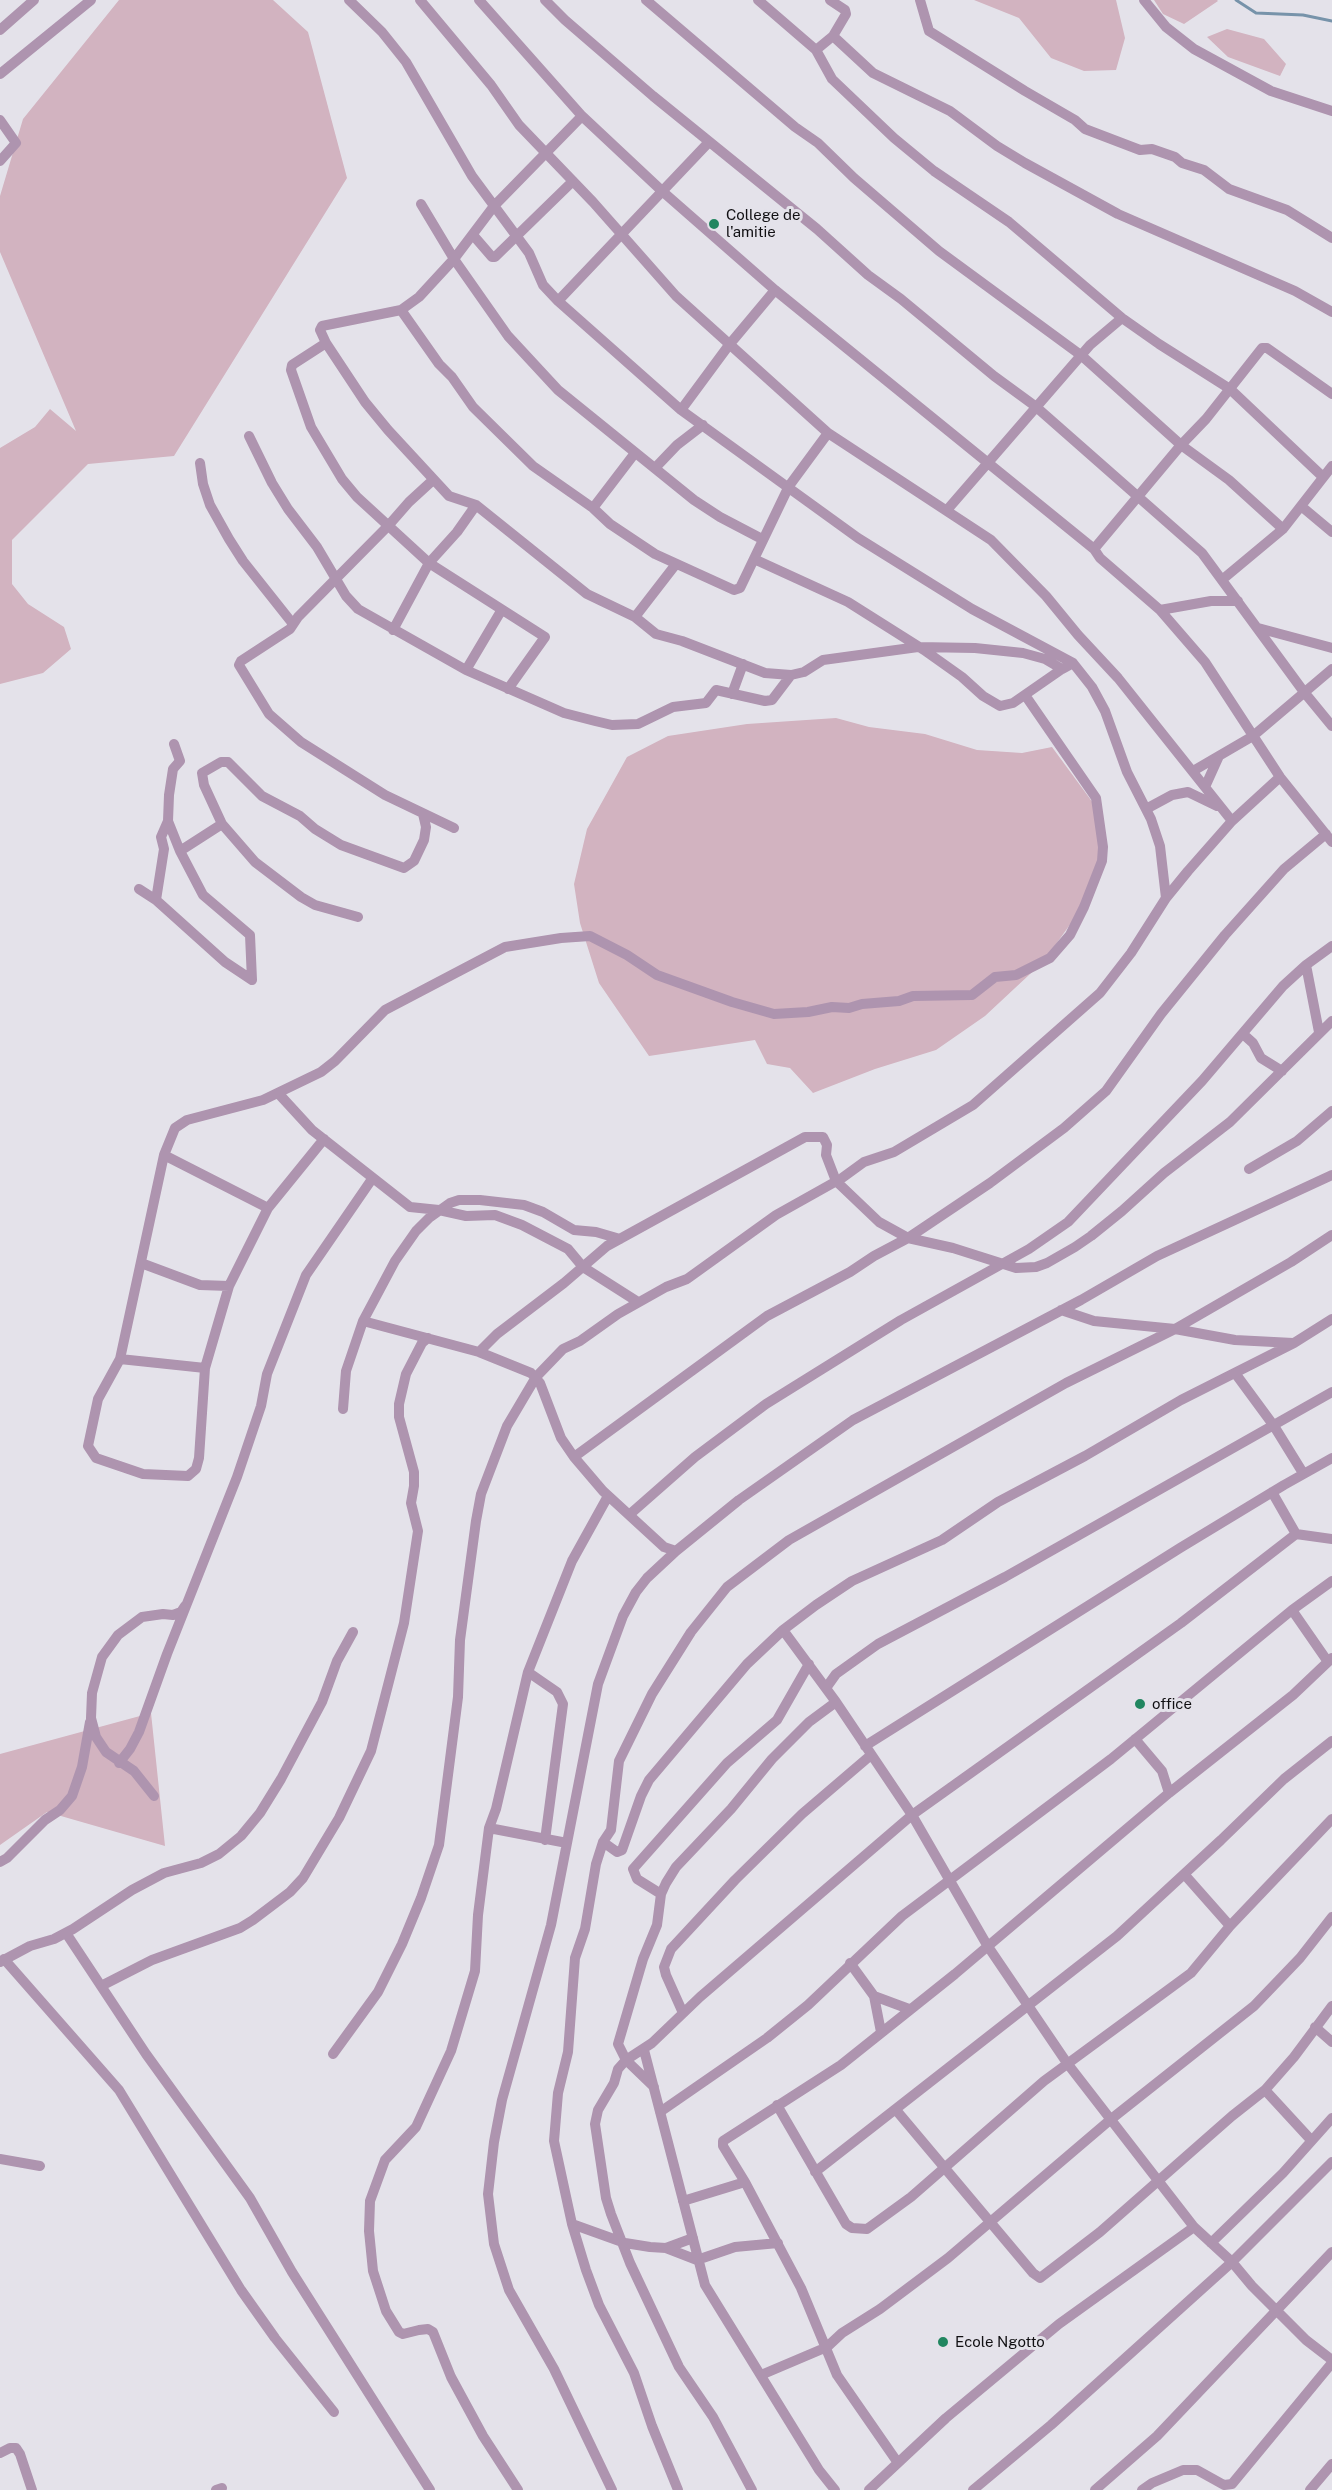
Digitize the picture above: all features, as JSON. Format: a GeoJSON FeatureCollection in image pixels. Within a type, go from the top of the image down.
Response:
{"type":"FeatureCollection","features":[{"type":"Feature","properties":{"kind":"street"},"geometry":{"type":"LineString","coordinates":[[0,30],[34,0]]}},
{"type":"Feature","properties":{"kind":"street"},"geometry":{"type":"LineString","coordinates":[[0,74],[92,0]]}},
{"type":"Feature","properties":{"kind":"street"},"geometry":{"type":"LineString","coordinates":[[349,0],[382,32],[406,62],[472,176],[517,236],[536,266],[543,285],[558,301],[681,410],[858,538],[951,596],[1073,663],[1092,687],[1105,711],[1122,759],[1146,809],[1160,846],[1166,898]]}},
{"type":"Feature","properties":{"kind":"street"},"geometry":{"type":"LineString","coordinates":[[420,0],[491,85],[519,125],[573,181],[676,296],[828,432],[991,540],[1046,596],[1150,716],[1232,821]]}},
{"type":"Feature","properties":{"kind":"street"},"geometry":{"type":"LineString","coordinates":[[479,0],[582,116],[662,191],[775,290],[1094,549],[1100,558],[1160,610],[1205,662],[1280,777],[1329,838],[1284,869],[1225,935],[1161,1014],[1102,1095],[1023,1159],[908,1238],[767,1316],[574,1457]]}},
{"type":"Feature","properties":{"kind":"street"},"geometry":{"type":"LineString","coordinates":[[545,0],[576,30],[817,229],[868,275],[1035,406],[1202,553],[1304,692],[1332,726]]}},
{"type":"Feature","properties":{"kind":"street"},"geometry":{"type":"LineString","coordinates":[[646,0],[795,127],[818,143],[854,178],[939,251],[1082,356],[1181,445],[1229,480],[1283,529]]}},
{"type":"Feature","properties":{"kind":"street"},"geometry":{"type":"LineString","coordinates":[[758,0],[816,50],[832,79],[894,138],[934,171],[1010,222],[1122,318],[1230,389],[1323,477]]}},
{"type":"Feature","properties":{"kind":"street"},"geometry":{"type":"LineString","coordinates":[[816,50],[833,36],[846,14],[845,10],[830,0]]}},
{"type":"Feature","properties":{"kind":"street"},"geometry":{"type":"LineString","coordinates":[[920,0],[929,31],[1024,92],[1075,120],[1085,129],[1140,150],[1152,149],[1175,157],[1182,163],[1204,170],[1235,192],[1287,210],[1332,238]]}},
{"type":"Feature","properties":{"kind":"street"},"geometry":{"type":"LineString","coordinates":[[1144,0],[1166,27],[1194,49],[1271,91],[1332,111]]}},
{"type":"Feature","properties":{"kind":"street"},"geometry":{"type":"LineString","coordinates":[[833,36],[873,73],[950,111],[997,146],[1025,163],[1118,214],[1295,291],[1332,312]]}},
{"type":"Feature","properties":{"kind":"street"},"geometry":{"type":"LineString","coordinates":[[582,116],[494,206],[454,259],[419,297],[401,310],[322,326],[320,330],[326,343],[365,402],[449,496],[476,505],[587,594],[635,617],[656,634],[678,639],[765,673],[791,675],[804,672],[823,660],[918,647],[964,647],[1023,653],[1045,659],[1062,669]]}},
{"type":"Feature","properties":{"kind":"street"},"geometry":{"type":"LineString","coordinates":[[0,120],[16,143],[0,161]]}},
{"type":"Feature","properties":{"kind":"street"},"geometry":{"type":"LineString","coordinates":[[558,301],[709,142]]}},
{"type":"Feature","properties":{"kind":"street"},"geometry":{"type":"LineString","coordinates":[[473,235],[492,257],[495,257],[573,181]]}},
{"type":"Feature","properties":{"kind":"street"},"geometry":{"type":"LineString","coordinates":[[421,204],[454,259],[508,336],[558,390],[711,512],[762,539]]}},
{"type":"Feature","properties":{"kind":"street"},"geometry":{"type":"LineString","coordinates":[[681,410],[729,345],[775,290]]}},
{"type":"Feature","properties":{"kind":"street"},"geometry":{"type":"LineString","coordinates":[[401,310],[439,364],[452,377],[485,421],[533,466],[593,508],[610,524],[655,554],[738,590],[789,486],[828,432]]}},
{"type":"Feature","properties":{"kind":"street"},"geometry":{"type":"LineString","coordinates":[[947,510],[1090,345],[1122,318]]}},
{"type":"Feature","properties":{"kind":"street"},"geometry":{"type":"LineString","coordinates":[[326,343],[291,367],[302,406],[324,452],[342,479],[357,497],[429,563],[545,637],[508,689]]}},
{"type":"Feature","properties":{"kind":"street"},"geometry":{"type":"LineString","coordinates":[[1094,549],[1181,445],[1206,419],[1264,347],[1332,394]]}},
{"type":"Feature","properties":{"kind":"street"},"geometry":{"type":"LineString","coordinates":[[655,468],[677,445],[703,425]]}},
{"type":"Feature","properties":{"kind":"street"},"geometry":{"type":"LineString","coordinates":[[249,436],[272,483],[288,509],[317,547],[335,579],[358,609],[466,670],[508,689],[564,713],[612,725],[638,724],[673,708],[706,703],[716,690],[765,701],[772,700],[791,675]]}},
{"type":"Feature","properties":{"kind":"street"},"geometry":{"type":"LineString","coordinates":[[593,508],[635,453]]}},
{"type":"Feature","properties":{"kind":"street"},"geometry":{"type":"LineString","coordinates":[[200,463],[203,484],[210,505],[229,539],[293,624]]}},
{"type":"Feature","properties":{"kind":"street"},"geometry":{"type":"LineString","coordinates":[[1223,579],[1283,529],[1332,466]]}},
{"type":"Feature","properties":{"kind":"street"},"geometry":{"type":"LineString","coordinates":[[433,480],[409,502],[285,633],[239,663],[242,672],[269,714],[301,742],[369,785],[454,828]]}},
{"type":"Feature","properties":{"kind":"street"},"geometry":{"type":"LineString","coordinates":[[393,630],[429,563],[457,532],[476,505]]}},
{"type":"Feature","properties":{"kind":"street"},"geometry":{"type":"LineString","coordinates":[[1301,506],[1332,532]]}},
{"type":"Feature","properties":{"kind":"street"},"geometry":{"type":"LineString","coordinates":[[754,559],[848,602],[918,647],[997,704],[1005,706],[1073,663]]}},
{"type":"Feature","properties":{"kind":"street"},"geometry":{"type":"LineString","coordinates":[[635,617],[676,564]]}},
{"type":"Feature","properties":{"kind":"street"},"geometry":{"type":"LineString","coordinates":[[1160,610],[1211,601],[1238,601]]}},
{"type":"Feature","properties":{"kind":"street"},"geometry":{"type":"LineString","coordinates":[[466,670],[501,611]]}},
{"type":"Feature","properties":{"kind":"street"},"geometry":{"type":"LineString","coordinates":[[1258,628],[1332,648]]}},
{"type":"Feature","properties":{"kind":"street"},"geometry":{"type":"LineString","coordinates":[[732,694],[743,664]]}},
{"type":"Feature","properties":{"kind":"street"},"geometry":{"type":"LineString","coordinates":[[1193,771],[1253,736],[1332,669]]}},
{"type":"Feature","properties":{"kind":"street"},"geometry":{"type":"LineString","coordinates":[[324,1139],[268,1208],[229,1286],[205,1368],[196,1469],[188,1476],[143,1474],[96,1458],[88,1446],[98,1399],[120,1359],[164,1155],[175,1128],[187,1120],[263,1100],[329,1066],[385,1010],[505,947],[590,936],[627,955],[657,975],[732,1002],[774,1014],[808,1012],[832,1006],[849,1008],[913,996],[972,995],[995,977],[1016,975],[1031,966],[1046,961],[1070,935],[1084,907],[1102,861],[1103,847],[1096,798],[1025,695]]}},
{"type":"Feature","properties":{"kind":"street"},"geometry":{"type":"LineString","coordinates":[[156,900],[164,849],[161,837],[168,821],[173,769],[180,761],[174,744]]}},
{"type":"Feature","properties":{"kind":"street"},"geometry":{"type":"LineString","coordinates":[[1205,787],[1219,755]]}},
{"type":"Feature","properties":{"kind":"street"},"geometry":{"type":"LineString","coordinates":[[358,917],[315,905],[301,897],[255,861],[222,824],[204,785],[202,773],[224,761],[228,762],[262,796],[300,816],[315,829],[341,844],[404,868],[414,861],[424,840],[426,827],[423,814]]}},
{"type":"Feature","properties":{"kind":"street"},"geometry":{"type":"LineString","coordinates":[[333,2054],[378,1992],[422,1898],[440,1845],[458,1697],[460,1640],[481,1494],[504,1434],[536,1377],[564,1349],[580,1341],[638,1302],[674,1283],[687,1280],[776,1215],[836,1181],[864,1162],[894,1152],[965,1111],[1100,993],[1131,953],[1166,898],[1232,821],[1280,777]]}},
{"type":"Feature","properties":{"kind":"street"},"geometry":{"type":"LineString","coordinates":[[1146,809],[1172,795],[1188,792],[1220,807]]}},
{"type":"Feature","properties":{"kind":"street"},"geometry":{"type":"LineString","coordinates":[[139,890],[156,900],[225,962],[252,980],[250,936],[203,895],[180,851],[168,821]]}},
{"type":"Feature","properties":{"kind":"street"},"geometry":{"type":"LineString","coordinates":[[180,851],[222,824]]}},
{"type":"Feature","properties":{"kind":"street"},"geometry":{"type":"LineString","coordinates":[[629,1515],[695,1457],[766,1404],[901,1320],[1046,1238],[1072,1218],[1167,1119],[1243,1034],[1282,986],[1306,964],[1332,946]]}},
{"type":"Feature","properties":{"kind":"street"},"geometry":{"type":"LineString","coordinates":[[1306,964],[1319,1032]]}},
{"type":"Feature","properties":{"kind":"street"},"geometry":{"type":"LineString","coordinates":[[479,1352],[497,1334],[599,1252],[806,1137],[823,1137],[826,1141],[826,1155],[836,1181],[879,1222],[908,1238],[953,1248],[1001,1265],[1016,1268],[1036,1267],[1076,1247],[1122,1211],[1164,1173],[1230,1122],[1332,1020]]}},
{"type":"Feature","properties":{"kind":"street"},"geometry":{"type":"LineString","coordinates":[[1243,1034],[1253,1043],[1262,1058],[1282,1071]]}},
{"type":"Feature","properties":{"kind":"street"},"geometry":{"type":"LineString","coordinates":[[278,1093],[312,1130],[410,1207],[466,1216],[482,1214],[499,1216],[568,1249],[583,1267],[638,1302]]}},
{"type":"Feature","properties":{"kind":"street"},"geometry":{"type":"LineString","coordinates":[[1250,1169],[1297,1141],[1332,1111]]}},
{"type":"Feature","properties":{"kind":"street"},"geometry":{"type":"LineString","coordinates":[[164,1155],[268,1208]]}},
{"type":"Feature","properties":{"kind":"street"},"geometry":{"type":"LineString","coordinates":[[612,2490],[554,2369],[509,2290],[494,2244],[489,2220],[488,2194],[498,2121],[551,1925],[595,1698],[622,1616],[647,1578],[676,1551],[739,1500],[836,1430],[928,1378],[1061,1310],[1157,1256],[1332,1175]]}},
{"type":"Feature","properties":{"kind":"street"},"geometry":{"type":"LineString","coordinates":[[119,1763],[139,1732],[237,1477],[261,1406],[267,1374],[306,1275],[372,1179]]}},
{"type":"Feature","properties":{"kind":"street"},"geometry":{"type":"LineString","coordinates":[[343,1409],[346,1371],[363,1321],[395,1261],[418,1228],[439,1210],[459,1200],[516,1203],[543,1212],[574,1230],[596,1232],[620,1239]]}},
{"type":"Feature","properties":{"kind":"street"},"geometry":{"type":"LineString","coordinates":[[678,2490],[652,2426],[634,2373],[599,2305],[572,2224],[554,2141],[554,2122],[568,2052],[574,1961],[585,1929],[596,1864],[603,1842],[610,1830],[621,1754],[652,1695],[681,1647],[727,1587],[789,1540],[1066,1383],[1176,1329],[1332,1235]]}},
{"type":"Feature","properties":{"kind":"street"},"geometry":{"type":"LineString","coordinates":[[141,1263],[200,1285],[229,1286]]}},
{"type":"Feature","properties":{"kind":"street"},"geometry":{"type":"LineString","coordinates":[[1061,1310],[1094,1322],[1176,1329],[1235,1340],[1294,1343]]}},
{"type":"Feature","properties":{"kind":"street"},"geometry":{"type":"LineString","coordinates":[[603,1842],[617,1852],[622,1850],[649,1780],[747,1664],[783,1630],[852,1581],[942,1539],[998,1502],[1085,1456],[1180,1400],[1294,1343],[1332,1319]]}},
{"type":"Feature","properties":{"kind":"street"},"geometry":{"type":"LineString","coordinates":[[363,1321],[479,1352],[522,1368],[536,1377],[561,1438],[574,1457],[608,1496],[664,1547],[676,1551]]}},
{"type":"Feature","properties":{"kind":"street"},"geometry":{"type":"LineString","coordinates":[[103,1985],[152,1960],[240,1928],[253,1920],[290,1892],[303,1878],[339,1818],[371,1751],[404,1623],[418,1531],[411,1503],[414,1472],[399,1418],[399,1404],[406,1374],[422,1343],[428,1338]]}},
{"type":"Feature","properties":{"kind":"street"},"geometry":{"type":"LineString","coordinates":[[120,1359],[205,1368]]}},
{"type":"Feature","properties":{"kind":"street"},"geometry":{"type":"LineString","coordinates":[[1235,1373],[1274,1426],[1303,1473]]}},
{"type":"Feature","properties":{"kind":"street"},"geometry":{"type":"LineString","coordinates":[[826,1688],[836,1674],[878,1644],[1005,1577],[1332,1392]]}},
{"type":"Feature","properties":{"kind":"street"},"geometry":{"type":"LineString","coordinates":[[683,2013],[664,1966],[671,1949],[786,1829],[868,1750],[1077,1611],[1303,1473],[1332,1458]]}},
{"type":"Feature","properties":{"kind":"street"},"geometry":{"type":"LineString","coordinates":[[1272,1492],[1296,1534]]}},
{"type":"Feature","properties":{"kind":"street"},"geometry":{"type":"LineString","coordinates":[[518,2490],[483,2436],[457,2387],[433,2332],[428,2329],[403,2334],[399,2332],[386,2311],[373,2271],[369,2231],[370,2201],[385,2160],[394,2148],[404,2142],[420,2120],[451,2051],[475,1971],[478,1915],[489,1828],[496,1809],[528,1672],[567,1571],[608,1496]]}},
{"type":"Feature","properties":{"kind":"street"},"geometry":{"type":"LineString","coordinates":[[752,2490],[713,2417],[679,2367],[621,2241],[606,2198],[595,2124],[598,2110],[614,2083],[618,2069],[626,2060],[644,2050],[683,2013],[912,1815],[1181,1623],[1296,1534],[1332,1539]]}},
{"type":"Feature","properties":{"kind":"street"},"geometry":{"type":"LineString","coordinates":[[660,2112],[767,2038],[808,2005],[850,1962],[902,1916],[1135,1739],[1292,1610],[1332,1581]]}},
{"type":"Feature","properties":{"kind":"street"},"geometry":{"type":"LineString","coordinates":[[0,1869],[3,1860],[45,1820],[60,1810],[72,1796],[82,1767],[91,1718],[92,1693],[102,1657],[118,1635],[142,1617],[163,1614],[173,1616],[181,1612],[192,1592]]}},
{"type":"Feature","properties":{"kind":"street"},"geometry":{"type":"LineString","coordinates":[[898,2463],[837,2375],[801,2288],[745,2182],[723,2146],[723,2141],[829,2073],[955,1974],[1169,1793],[1293,1695],[1330,1660],[1292,1610]]}},
{"type":"Feature","properties":{"kind":"street"},"geometry":{"type":"LineString","coordinates":[[783,1630],[836,1702],[912,1815],[987,1945],[1067,2063],[1194,2227],[1232,2262],[1306,2340],[1332,2362],[1231,2487],[1197,2470],[1183,2470],[1152,2483],[1142,2490]]}},
{"type":"Feature","properties":{"kind":"street"},"geometry":{"type":"LineString","coordinates":[[334,2412],[275,2338],[242,2290],[119,2090],[2,1961],[86,1922],[132,1890],[164,1873],[201,1863],[219,1854],[241,1836],[260,1813],[281,1779],[322,1702],[338,1661],[353,1632]]}},
{"type":"Feature","properties":{"kind":"street"},"geometry":{"type":"LineString","coordinates":[[661,1894],[637,1879],[633,1869],[727,1763],[777,1720],[809,1664]]}},
{"type":"Feature","properties":{"kind":"street"},"geometry":{"type":"LineString","coordinates":[[528,1672],[557,1692],[563,1704],[545,1840]]}},
{"type":"Feature","properties":{"kind":"street"},"geometry":{"type":"LineString","coordinates":[[654,2087],[626,2060],[618,2048],[618,2042],[643,1959],[657,1925],[661,1894],[676,1867],[731,1809],[772,1759],[809,1722],[836,1702]]}},
{"type":"Feature","properties":{"kind":"street"},"geometry":{"type":"LineString","coordinates":[[91,1718],[96,1737],[106,1752],[119,1763],[134,1771],[154,1796]]}},
{"type":"Feature","properties":{"kind":"street"},"geometry":{"type":"LineString","coordinates":[[1135,1739],[1162,1771],[1169,1793]]}},
{"type":"Feature","properties":{"kind":"street"},"geometry":{"type":"LineString","coordinates":[[815,2172],[980,2045],[1026,2004],[1117,1936],[1284,1779],[1332,1741]]}},
{"type":"Feature","properties":{"kind":"street"},"geometry":{"type":"LineString","coordinates":[[777,2105],[846,2224],[861,2229],[873,2226],[1067,2063],[1191,1973],[1230,1926],[1332,1820]]}},
{"type":"Feature","properties":{"kind":"street"},"geometry":{"type":"LineString","coordinates":[[489,1828],[567,1844]]}},
{"type":"Feature","properties":{"kind":"street"},"geometry":{"type":"LineString","coordinates":[[1184,1874],[1230,1926]]}},
{"type":"Feature","properties":{"kind":"street"},"geometry":{"type":"LineString","coordinates":[[760,2375],[827,2347],[842,2333],[935,2269],[1110,2120],[1254,2006],[1300,1958],[1332,1917]]}},
{"type":"Feature","properties":{"kind":"street"},"geometry":{"type":"LineString","coordinates":[[66,1932],[103,1985],[146,2054],[250,2198],[292,2272],[430,2490]]}},
{"type":"Feature","properties":{"kind":"street"},"geometry":{"type":"LineString","coordinates":[[850,1962],[874,1996],[881,2032]]}},
{"type":"Feature","properties":{"kind":"street"},"geometry":{"type":"LineString","coordinates":[[874,1996],[909,2009]]}},
{"type":"Feature","properties":{"kind":"street"},"geometry":{"type":"LineString","coordinates":[[896,2110],[1035,2275],[1040,2278],[1100,2232],[1157,2180],[1265,2090],[1294,2057],[1332,2006]]}},
{"type":"Feature","properties":{"kind":"street"},"geometry":{"type":"LineString","coordinates":[[1316,2027],[1332,2042]]}},
{"type":"Feature","properties":{"kind":"street"},"geometry":{"type":"LineString","coordinates":[[644,2050],[700,2273],[713,2301],[819,2470],[834,2490]]}},
{"type":"Feature","properties":{"kind":"street"},"geometry":{"type":"LineString","coordinates":[[1265,2090],[1311,2140]]}},
{"type":"Feature","properties":{"kind":"street"},"geometry":{"type":"LineString","coordinates":[[1211,2243],[1283,2173],[1332,2118]]}},
{"type":"Feature","properties":{"kind":"street"},"geometry":{"type":"LineString","coordinates":[[0,2159],[40,2166]]}},
{"type":"Feature","properties":{"kind":"street"},"geometry":{"type":"LineString","coordinates":[[973,2490],[1051,2425],[1232,2262],[1332,2162]]}},
{"type":"Feature","properties":{"kind":"street"},"geometry":{"type":"LineString","coordinates":[[683,2201],[745,2182]]}},
{"type":"Feature","properties":{"kind":"street"},"geometry":{"type":"LineString","coordinates":[[572,2224],[621,2241],[666,2248],[697,2260],[735,2247],[778,2243]]}},
{"type":"Feature","properties":{"kind":"street"},"geometry":{"type":"LineString","coordinates":[[869,2490],[946,2418],[1059,2324],[1194,2227]]}},
{"type":"Feature","properties":{"kind":"street"},"geometry":{"type":"LineString","coordinates":[[666,2248],[693,2238]]}},
{"type":"Feature","properties":{"kind":"street"},"geometry":{"type":"LineString","coordinates":[[1095,2490],[1157,2436],[1259,2327],[1278,2312],[1332,2252]]}},
{"type":"Feature","properties":{"kind":"street"},"geometry":{"type":"LineString","coordinates":[[0,2453],[16,2448],[32,2490]]}},
{"type":"Feature","properties":{"kind":"street"},"geometry":{"type":"LineString","coordinates":[[1310,2490],[1332,2464]]}},
{"type":"Feature","properties":{"kind":"shaded area"},"geometry":{"type":"Polygon","coordinates":[[[119,0],[273,0],[308,32],[347,178],[174,456],[88,464],[12,540],[12,584],[28,604],[64,627],[71,649],[43,673],[0,684],[0,448],[35,427],[50,409],[76,431],[0,252],[0,196],[23,119],[119,0]]]}},
{"type":"Feature","properties":{"kind":"shaded area"},"geometry":{"type":"Polygon","coordinates":[[[974,0],[1116,0],[1125,38],[1116,70],[1084,71],[1051,58],[1019,18],[974,0]]]}},
{"type":"Feature","properties":{"kind":"shaded area"},"geometry":{"type":"Polygon","coordinates":[[[1154,0],[1218,1],[1184,24],[1163,14],[1154,0]]]}},
{"type":"Feature","properties":{"kind":"shaded area"},"geometry":{"type":"Polygon","coordinates":[[[1227,29],[1264,39],[1286,64],[1280,76],[1228,57],[1207,37],[1227,29]]]}},
{"type":"Feature","properties":{"kind":"shaded area"},"geometry":{"type":"Polygon","coordinates":[[[836,718],[869,727],[925,734],[977,750],[1022,753],[1052,747],[1096,807],[1100,873],[1086,902],[1044,961],[985,1016],[936,1050],[875,1069],[813,1093],[790,1068],[767,1064],[755,1040],[649,1056],[599,983],[580,923],[574,884],[587,829],[627,757],[668,736],[747,724],[836,718]]]}},
{"type":"Feature","properties":{"kind":"shaded area"},"geometry":{"type":"Polygon","coordinates":[[[151,1713],[165,1846],[47,1812],[0,1845],[0,1754],[151,1713]]]}},
{"type":"Feature","properties":{"kind":"waterway"},"geometry":{"type":"LineString","coordinates":[[1236,0],[1256,13],[1303,15],[1332,21]]}},
{"type":"Feature","properties":{"kind":"place","name":"College de l'amitie"},"geometry":{"type":"Point","coordinates":[714,224]}},
{"type":"Feature","properties":{"kind":"place","name":"office"},"geometry":{"type":"Point","coordinates":[1140,1704]}},
{"type":"Feature","properties":{"kind":"place","name":"Ecole Ngotto"},"geometry":{"type":"Point","coordinates":[943,2342]}}]}
